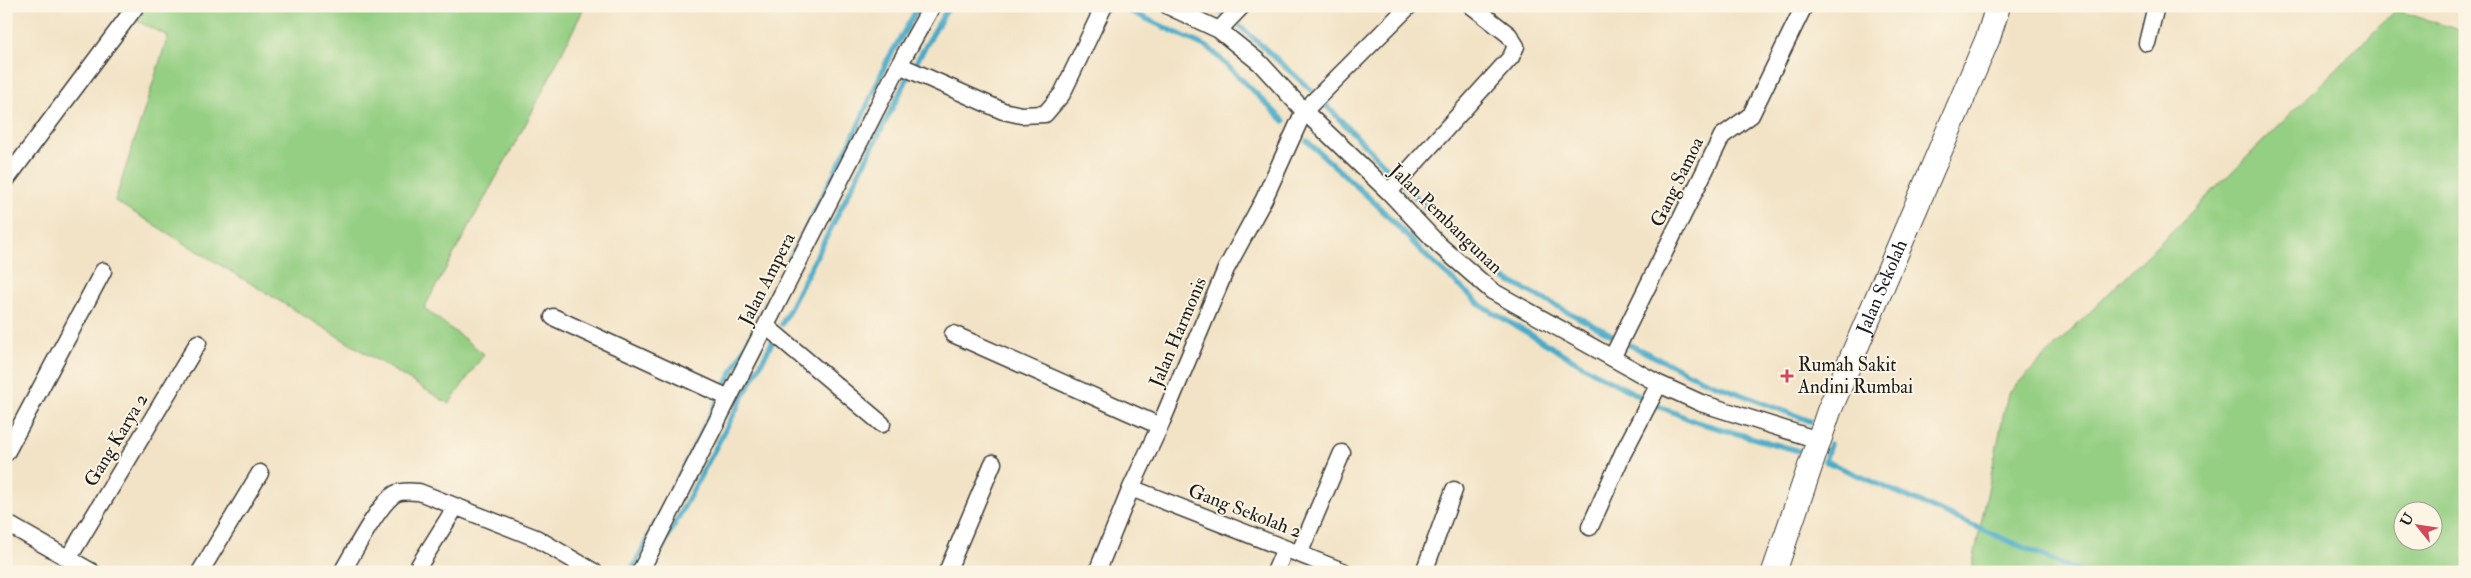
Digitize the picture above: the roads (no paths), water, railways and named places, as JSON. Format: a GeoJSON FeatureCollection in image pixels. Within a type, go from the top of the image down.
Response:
{"type":"FeatureCollection","features":[{"type":"Feature","properties":{"kind":"street"},"geometry":{"type":"LineString","coordinates":[[6,180],[136,6]]}},
{"type":"Feature","properties":{"kind":"street","name":"Jalan Ampera"},"geometry":{"type":"LineString","coordinates":[[640,572],[899,65],[932,6]]}},
{"type":"Feature","properties":{"kind":"street"},"geometry":{"type":"LineString","coordinates":[[899,65],[1003,111],[1021,115],[1045,114],[1062,94],[1104,6]]}},
{"type":"Feature","properties":{"kind":"street","name":"Jalan Pembangunan"},"geometry":{"type":"LineString","coordinates":[[1168,6],[1219,30],[1260,63],[1304,111],[1389,192],[1439,245],[1492,291],[1659,384],[1701,403],[1818,440]]}},
{"type":"Feature","properties":{"kind":"street"},"geometry":{"type":"LineString","coordinates":[[1219,30],[1242,6]]}},
{"type":"Feature","properties":{"kind":"street"},"geometry":{"type":"LineString","coordinates":[[1304,111],[1410,6]]}},
{"type":"Feature","properties":{"kind":"street"},"geometry":{"type":"LineString","coordinates":[[1389,192],[1511,57],[1516,46],[1509,35],[1472,6]]}},
{"type":"Feature","properties":{"kind":"street","name":"Gang Samoa"},"geometry":{"type":"LineString","coordinates":[[1612,358],[1722,136],[1751,115],[1804,6]]}},
{"type":"Feature","properties":{"kind":"street","name":"Jalan Sekolah"},"geometry":{"type":"LineString","coordinates":[[1774,572],[1818,440],[1988,38],[1998,6]]}},
{"type":"Feature","properties":{"kind":"street"},"geometry":{"type":"LineString","coordinates":[[2147,43],[2156,6]]}},
{"type":"Feature","properties":{"kind":"street","name":"Jalan Harmonis"},"geometry":{"type":"LineString","coordinates":[[1097,572],[1131,488],[1160,426],[1226,269],[1264,199],[1304,111]]}},
{"type":"Feature","properties":{"kind":"street"},"geometry":{"type":"LineString","coordinates":[[6,452],[103,271]]}},
{"type":"Feature","properties":{"kind":"street"},"geometry":{"type":"LineString","coordinates":[[554,318],[729,398]]}},
{"type":"Feature","properties":{"kind":"street"},"geometry":{"type":"LineString","coordinates":[[766,326],[882,424]]}},
{"type":"Feature","properties":{"kind":"street"},"geometry":{"type":"LineString","coordinates":[[953,334],[1160,426]]}},
{"type":"Feature","properties":{"kind":"street","name":"Gang Karya 2"},"geometry":{"type":"LineString","coordinates":[[68,559],[198,343]]}},
{"type":"Feature","properties":{"kind":"street"},"geometry":{"type":"LineString","coordinates":[[1590,527],[1623,452],[1659,384]]}},
{"type":"Feature","properties":{"kind":"street"},"geometry":{"type":"LineString","coordinates":[[1275,572],[1292,551],[1342,453]]}},
{"type":"Feature","properties":{"kind":"street"},"geometry":{"type":"LineString","coordinates":[[947,572],[993,463]]}},
{"type":"Feature","properties":{"kind":"street"},"geometry":{"type":"LineString","coordinates":[[200,572],[260,473]]}},
{"type":"Feature","properties":{"kind":"street","name":"Gang Sekolah 2"},"geometry":{"type":"LineString","coordinates":[[1131,488],[1345,572]]}},
{"type":"Feature","properties":{"kind":"street"},"geometry":{"type":"LineString","coordinates":[[1424,572],[1454,490]]}},
{"type":"Feature","properties":{"kind":"street"},"geometry":{"type":"LineString","coordinates":[[342,572],[385,503],[397,493],[408,491],[419,492],[455,508],[536,538],[594,572]]}},
{"type":"Feature","properties":{"kind":"street"},"geometry":{"type":"LineString","coordinates":[[415,572],[455,508]]}},
{"type":"Feature","properties":{"kind":"street"},"geometry":{"type":"LineString","coordinates":[[6,523],[92,572]]}},
{"type":"Feature","properties":{"kind":"waterway"},"geometry":{"type":"LineString","coordinates":[[723,390],[855,133],[887,61],[919,6]]}},
{"type":"Feature","properties":{"kind":"waterway"},"geometry":{"type":"LineString","coordinates":[[917,61],[949,6]]}},
{"type":"Feature","properties":{"kind":"waterway"},"geometry":{"type":"LineString","coordinates":[[1119,6],[1209,48],[1284,121]]}},
{"type":"Feature","properties":{"kind":"waterway"},"geometry":{"type":"LineString","coordinates":[[1213,6],[1221,12]]}},
{"type":"Feature","properties":{"kind":"waterway"},"geometry":{"type":"LineString","coordinates":[[1241,27],[1311,90]]}},
{"type":"Feature","properties":{"kind":"waterway"},"geometry":{"type":"LineString","coordinates":[[782,324],[907,79]]}},
{"type":"Feature","properties":{"kind":"waterway"},"geometry":{"type":"LineString","coordinates":[[1323,102],[1397,178]]}},
{"type":"Feature","properties":{"kind":"waterway"},"geometry":{"type":"LineString","coordinates":[[1307,141],[1377,205],[1427,257],[1482,306],[1599,375],[1645,399]]}},
{"type":"Feature","properties":{"kind":"waterway"},"geometry":{"type":"LineString","coordinates":[[1403,184],[1453,234],[1503,278],[1614,336]]}},
{"type":"Feature","properties":{"kind":"waterway"},"geometry":{"type":"LineString","coordinates":[[649,572],[773,341]]}},
{"type":"Feature","properties":{"kind":"waterway"},"geometry":{"type":"LineString","coordinates":[[1630,345],[1701,379],[1810,421]]}},
{"type":"Feature","properties":{"kind":"waterway"},"geometry":{"type":"LineString","coordinates":[[631,572],[719,398]]}},
{"type":"Feature","properties":{"kind":"waterway"},"geometry":{"type":"LineString","coordinates":[[1656,405],[1696,422],[1799,451]]}},
{"type":"Feature","properties":{"kind":"waterway"},"geometry":{"type":"LineString","coordinates":[[1830,444],[1825,461],[2080,572]]}},
{"type":"Feature","properties":{"kind":"place","name":"Rumah Sakit Andini Rumbai"},"geometry":{"type":"Point","coordinates":[1787,376]}}]}
